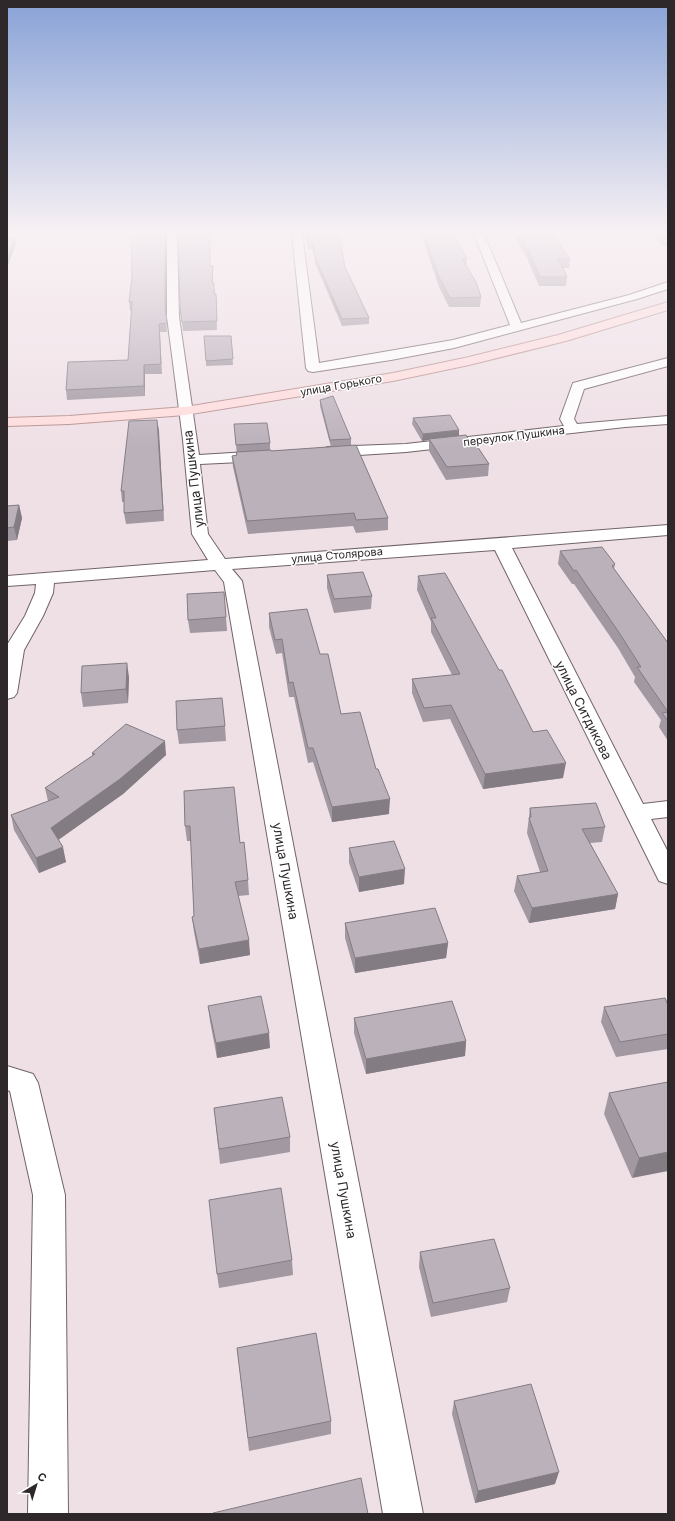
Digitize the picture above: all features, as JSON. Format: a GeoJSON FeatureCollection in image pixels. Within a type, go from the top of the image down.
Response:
{"type":"FeatureCollection","features":[{"type":"Feature","properties":{"kind":"main road","name":"улица Горького"},"geometry":{"type":"LineString","coordinates":[[7,422],[69,420],[185,411],[393,377],[469,361],[562,338],[668,306]]}},
{"type":"Feature","properties":{"kind":"street","name":"улица Пушкина"},"geometry":{"type":"LineString","coordinates":[[173,305],[173,317],[190,440],[200,534],[220,565],[233,580],[404,1514]]}},
{"type":"Feature","properties":{"kind":"street"},"geometry":{"type":"LineString","coordinates":[[306,305],[314,368],[454,344],[602,305]]}},
{"type":"Feature","properties":{"kind":"street"},"geometry":{"type":"LineString","coordinates":[[508,305],[517,327]]}},
{"type":"Feature","properties":{"kind":"street","name":"переулок Пушкина"},"geometry":{"type":"LineString","coordinates":[[573,429],[567,419],[578,386],[668,362]]}},
{"type":"Feature","properties":{"kind":"street","name":"переулок Пушкина"},"geometry":{"type":"LineString","coordinates":[[311,454],[406,448],[668,420]]}},
{"type":"Feature","properties":{"kind":"street"},"geometry":{"type":"LineString","coordinates":[[192,460],[279,455]]}},
{"type":"Feature","properties":{"kind":"street","name":"улица Столярова"},"geometry":{"type":"LineString","coordinates":[[7,581],[668,530]]}},
{"type":"Feature","properties":{"kind":"street","name":"улица Ситдикова"},"geometry":{"type":"LineString","coordinates":[[501,544],[668,875]]}},
{"type":"Feature","properties":{"kind":"street"},"geometry":{"type":"LineString","coordinates":[[7,693],[14,650],[34,616],[44,593],[46,578]]}},
{"type":"Feature","properties":{"kind":"street"},"geometry":{"type":"LineString","coordinates":[[637,813],[668,809]]}},
{"type":"Feature","properties":{"kind":"street"},"geometry":{"type":"LineString","coordinates":[[7,1078],[22,1083],[49,1195],[48,1514]]}},
{"type":"Feature","properties":{"kind":"building"},"geometry":{"type":"Polygon","coordinates":[[[132,305],[165,305],[167,323],[159,324],[161,364],[144,365],[144,386],[66,390],[68,362],[128,360],[132,305]]]}},
{"type":"Feature","properties":{"kind":"building"},"geometry":{"type":"Polygon","coordinates":[[[180,305],[216,305],[217,321],[182,322],[180,305]]]}},
{"type":"Feature","properties":{"kind":"building"},"geometry":{"type":"Polygon","coordinates":[[[336,305],[363,305],[369,318],[342,319],[336,305]]]}},
{"type":"Feature","properties":{"kind":"building"},"geometry":{"type":"Polygon","coordinates":[[[204,336],[231,336],[233,359],[206,361],[204,336]]]}},
{"type":"Feature","properties":{"kind":"building"},"geometry":{"type":"Polygon","coordinates":[[[333,396],[351,439],[330,440],[320,400],[333,396]]]}},
{"type":"Feature","properties":{"kind":"building"},"geometry":{"type":"Polygon","coordinates":[[[450,415],[459,430],[423,434],[413,418],[450,415]]]}},
{"type":"Feature","properties":{"kind":"building"},"geometry":{"type":"Polygon","coordinates":[[[157,420],[163,510],[124,513],[124,491],[121,491],[129,421],[157,420]]]}},
{"type":"Feature","properties":{"kind":"building"},"geometry":{"type":"Polygon","coordinates":[[[267,423],[270,443],[236,445],[234,424],[267,423]]]}},
{"type":"Feature","properties":{"kind":"building"},"geometry":{"type":"Polygon","coordinates":[[[466,435],[471,443],[475,443],[489,464],[447,467],[429,439],[466,435]]]}},
{"type":"Feature","properties":{"kind":"building"},"geometry":{"type":"Polygon","coordinates":[[[356,445],[388,518],[356,520],[354,513],[247,521],[232,456],[237,455],[236,452],[356,445]]]}},
{"type":"Feature","properties":{"kind":"building"},"geometry":{"type":"Polygon","coordinates":[[[19,505],[14,527],[7,528],[7,506],[19,505]]]}},
{"type":"Feature","properties":{"kind":"building"},"geometry":{"type":"Polygon","coordinates":[[[602,547],[615,564],[612,566],[668,643],[668,712],[637,667],[641,667],[620,634],[576,570],[574,571],[560,551],[602,547]]]}},
{"type":"Feature","properties":{"kind":"building"},"geometry":{"type":"Polygon","coordinates":[[[363,572],[372,596],[334,599],[327,575],[363,572]]]}},
{"type":"Feature","properties":{"kind":"building"},"geometry":{"type":"Polygon","coordinates":[[[445,573],[499,670],[502,670],[533,732],[547,730],[566,763],[485,774],[451,705],[424,708],[412,679],[460,674],[431,618],[436,618],[418,576],[445,573]]]}},
{"type":"Feature","properties":{"kind":"building"},"geometry":{"type":"Polygon","coordinates":[[[224,592],[226,617],[188,620],[187,594],[224,592]]]}},
{"type":"Feature","properties":{"kind":"building"},"geometry":{"type":"Polygon","coordinates":[[[307,609],[320,654],[328,654],[341,714],[360,712],[376,769],[378,769],[390,799],[332,807],[313,748],[308,748],[293,682],[289,683],[282,639],[275,640],[269,613],[307,609]]]}},
{"type":"Feature","properties":{"kind":"building"},"geometry":{"type":"Polygon","coordinates":[[[127,663],[126,689],[81,693],[82,666],[127,663]]]}},
{"type":"Feature","properties":{"kind":"building"},"geometry":{"type":"Polygon","coordinates":[[[222,698],[225,726],[177,730],[176,701],[222,698]]]}},
{"type":"Feature","properties":{"kind":"building"},"geometry":{"type":"Polygon","coordinates":[[[668,712],[668,721],[662,713],[668,712]]]}},
{"type":"Feature","properties":{"kind":"building"},"geometry":{"type":"Polygon","coordinates":[[[126,724],[165,741],[120,779],[51,828],[63,847],[36,858],[11,815],[59,797],[45,788],[95,754],[92,753],[126,724]]]}},
{"type":"Feature","properties":{"kind":"building"},"geometry":{"type":"Polygon","coordinates":[[[234,787],[240,843],[244,842],[248,880],[235,882],[249,940],[199,949],[192,917],[194,916],[190,826],[185,826],[184,791],[234,787]]]}},
{"type":"Feature","properties":{"kind":"building"},"geometry":{"type":"Polygon","coordinates":[[[596,803],[605,827],[582,829],[618,894],[532,908],[517,876],[548,871],[529,818],[531,817],[530,808],[596,803]]]}},
{"type":"Feature","properties":{"kind":"building"},"geometry":{"type":"Polygon","coordinates":[[[394,841],[405,869],[359,877],[349,848],[394,841]]]}},
{"type":"Feature","properties":{"kind":"building"},"geometry":{"type":"Polygon","coordinates":[[[435,908],[448,943],[355,958],[345,923],[435,908]]]}},
{"type":"Feature","properties":{"kind":"building"},"geometry":{"type":"Polygon","coordinates":[[[261,996],[269,1033],[216,1043],[208,1006],[261,996]]]}},
{"type":"Feature","properties":{"kind":"building"},"geometry":{"type":"Polygon","coordinates":[[[665,998],[668,1005],[668,1034],[620,1042],[604,1007],[665,998]]]}},
{"type":"Feature","properties":{"kind":"building"},"geometry":{"type":"Polygon","coordinates":[[[452,1001],[466,1041],[366,1059],[354,1018],[452,1001]]]}},
{"type":"Feature","properties":{"kind":"building"},"geometry":{"type":"Polygon","coordinates":[[[668,1082],[668,1152],[639,1158],[609,1093],[668,1082]]]}},
{"type":"Feature","properties":{"kind":"building"},"geometry":{"type":"Polygon","coordinates":[[[282,1097],[290,1137],[219,1149],[214,1108],[282,1097]]]}},
{"type":"Feature","properties":{"kind":"building"},"geometry":{"type":"Polygon","coordinates":[[[281,1188],[292,1260],[217,1274],[209,1200],[281,1188]]]}},
{"type":"Feature","properties":{"kind":"building"},"geometry":{"type":"Polygon","coordinates":[[[494,1239],[510,1288],[433,1303],[420,1252],[494,1239]]]}},
{"type":"Feature","properties":{"kind":"building"},"geometry":{"type":"Polygon","coordinates":[[[316,1333],[331,1421],[248,1438],[237,1348],[316,1333]]]}},
{"type":"Feature","properties":{"kind":"building"},"geometry":{"type":"Polygon","coordinates":[[[531,1384],[559,1472],[478,1491],[454,1401],[531,1384]]]}},
{"type":"Feature","properties":{"kind":"building"},"geometry":{"type":"Polygon","coordinates":[[[361,1478],[368,1514],[213,1514],[213,1513],[361,1478]]]}}]}
